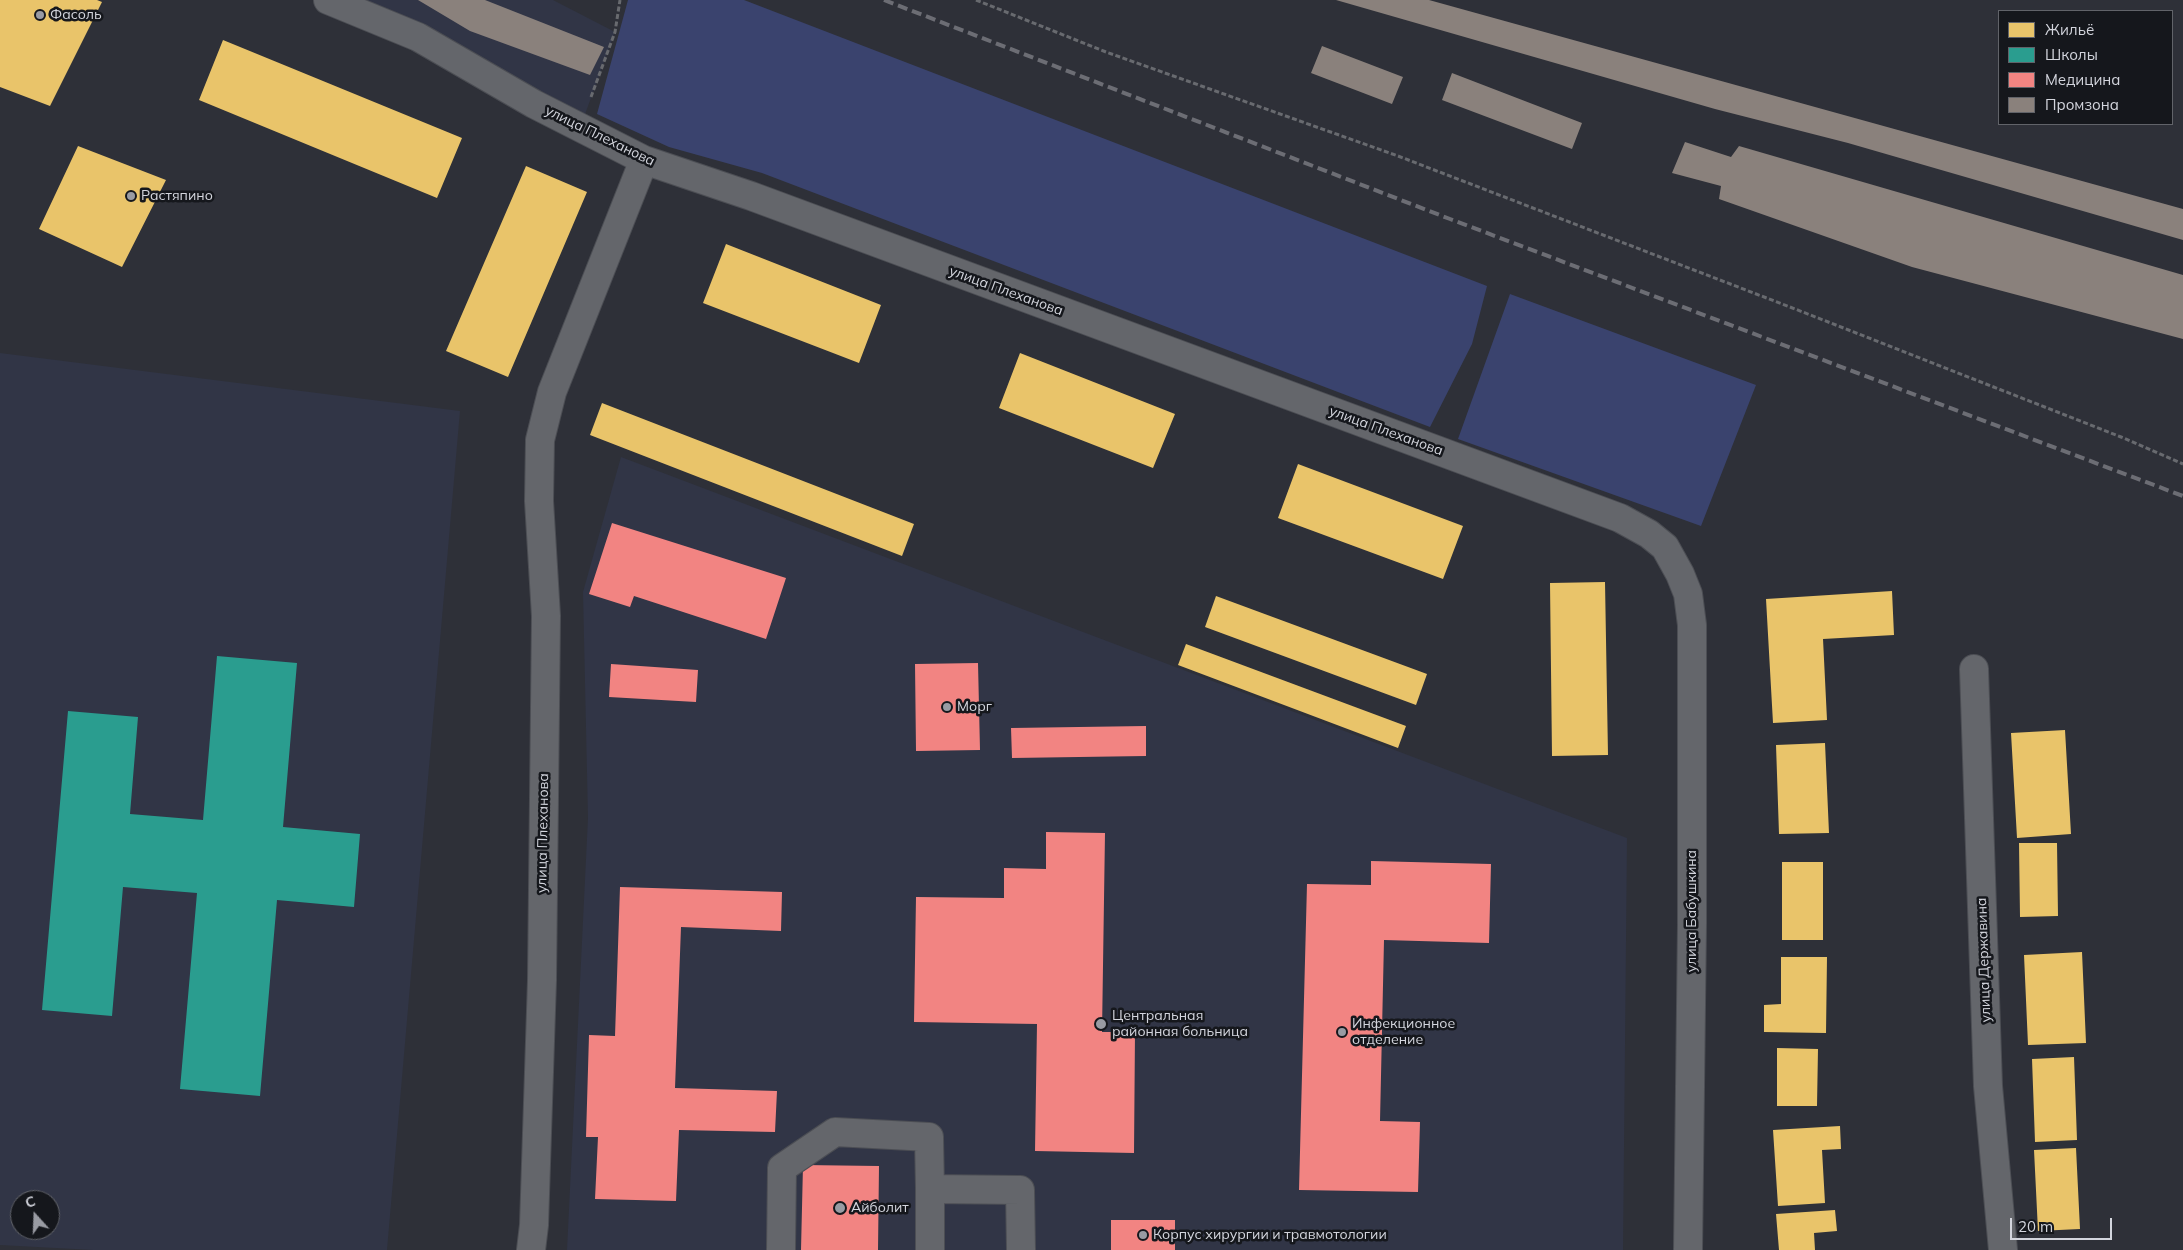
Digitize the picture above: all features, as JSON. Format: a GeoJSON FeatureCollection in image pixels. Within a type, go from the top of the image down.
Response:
{"type":"FeatureCollection","features":[{"type":"Feature","properties":{"kind":"street","name":"улица Плеханова"},"geometry":{"type":"LineString","coordinates":[[328,0],[418,37],[534,104],[644,160],[760,200],[1620,518],[1649,534],[1665,547],[1680,574]]}},
{"type":"Feature","properties":{"kind":"street","name":"улица Плеханова"},"geometry":{"type":"LineString","coordinates":[[531,1250],[534,1225],[542,980],[546,616],[539,501],[540,440],[559,375],[644,160]]}},
{"type":"Feature","properties":{"kind":"street","name":"улица Бабушкина"},"geometry":{"type":"LineString","coordinates":[[1680,574],[1688,594],[1692,625],[1692,924],[1688,1250]]}},
{"type":"Feature","properties":{"kind":"street","name":"улица Державина"},"geometry":{"type":"LineString","coordinates":[[1974,669],[1988,1086],[2004,1250]]}},
{"type":"Feature","properties":{"kind":"street"},"geometry":{"type":"LineString","coordinates":[[781,1250],[782,1168],[835,1132],[930,1137],[930,1250]]}},
{"type":"Feature","properties":{"kind":"street"},"geometry":{"type":"LineString","coordinates":[[930,1189],[1020,1190],[1021,1250]]}},
{"type":"Feature","properties":{"kind":"path"},"geometry":{"type":"LineString","coordinates":[[580,128],[615,32],[620,0]]}},
{"type":"Feature","properties":{"kind":"path"},"geometry":{"type":"LineString","coordinates":[[976,0],[1106,52],[1389,153],[1508,198],[2102,430],[2183,464]]}},
{"type":"Feature","properties":{"kind":"shaded area"},"geometry":{"type":"Polygon","coordinates":[[[328,0],[553,0],[615,32],[580,128],[328,0]]]}},
{"type":"Feature","properties":{"kind":"shaded area"},"geometry":{"type":"Polygon","coordinates":[[[628,0],[744,0],[1487,286],[1472,344],[1430,427],[762,173],[669,147],[597,114],[628,0]]]}},
{"type":"Feature","properties":{"kind":"shaded area"},"geometry":{"type":"Polygon","coordinates":[[[1510,294],[1756,385],[1701,526],[1458,439],[1510,294]]]}},
{"type":"Feature","properties":{"kind":"shaded area"},"geometry":{"type":"Polygon","coordinates":[[[0,353],[460,411],[387,1250],[93,1250],[0,1245],[0,353]]]}},
{"type":"Feature","properties":{"kind":"shaded area","name":"Центральная районная больница"},"geometry":{"type":"Polygon","coordinates":[[[621,457],[1627,838],[1623,1250],[567,1250],[588,818],[583,592],[621,457]]]}},
{"type":"Feature","properties":{"kind":"building: Жильё"},"geometry":{"type":"Polygon","coordinates":[[[0,0],[97,0],[102,2],[50,106],[0,87],[0,0]]]}},
{"type":"Feature","properties":{"kind":"building: Жильё"},"geometry":{"type":"Polygon","coordinates":[[[223,40],[462,138],[437,198],[199,100],[223,40]]]}},
{"type":"Feature","properties":{"kind":"building: Жильё"},"geometry":{"type":"Polygon","coordinates":[[[78,146],[166,180],[122,267],[39,229],[78,146]]]}},
{"type":"Feature","properties":{"kind":"building: Жильё"},"geometry":{"type":"Polygon","coordinates":[[[526,166],[587,192],[508,377],[446,351],[526,166]]]}},
{"type":"Feature","properties":{"kind":"building: Жильё"},"geometry":{"type":"Polygon","coordinates":[[[726,244],[881,305],[859,363],[703,303],[726,244]]]}},
{"type":"Feature","properties":{"kind":"building: Жильё"},"geometry":{"type":"Polygon","coordinates":[[[1020,353],[1175,414],[1153,468],[999,408],[1020,353]]]}},
{"type":"Feature","properties":{"kind":"building: Жильё"},"geometry":{"type":"Polygon","coordinates":[[[602,403],[914,524],[902,556],[590,435],[602,403]]]}},
{"type":"Feature","properties":{"kind":"building: Жильё"},"geometry":{"type":"Polygon","coordinates":[[[1298,464],[1463,526],[1443,579],[1278,518],[1298,464]]]}},
{"type":"Feature","properties":{"kind":"building: Жильё"},"geometry":{"type":"Polygon","coordinates":[[[1605,582],[1608,755],[1552,756],[1550,583],[1605,582]]]}},
{"type":"Feature","properties":{"kind":"building: Жильё"},"geometry":{"type":"Polygon","coordinates":[[[1892,591],[1894,635],[1823,639],[1827,720],[1773,723],[1766,599],[1892,591]]]}},
{"type":"Feature","properties":{"kind":"building: Жильё"},"geometry":{"type":"Polygon","coordinates":[[[1216,596],[1427,674],[1416,705],[1205,627],[1216,596]]]}},
{"type":"Feature","properties":{"kind":"building: Жильё"},"geometry":{"type":"Polygon","coordinates":[[[1186,644],[1406,726],[1398,748],[1178,665],[1186,644]]]}},
{"type":"Feature","properties":{"kind":"building: Жильё"},"geometry":{"type":"Polygon","coordinates":[[[2065,730],[2071,834],[2017,838],[2011,733],[2065,730]]]}},
{"type":"Feature","properties":{"kind":"building: Жильё"},"geometry":{"type":"Polygon","coordinates":[[[1825,743],[1829,833],[1779,834],[1776,745],[1825,743]]]}},
{"type":"Feature","properties":{"kind":"building: Жильё"},"geometry":{"type":"Polygon","coordinates":[[[2019,843],[2057,843],[2058,916],[2020,917],[2019,843]]]}},
{"type":"Feature","properties":{"kind":"building: Жильё"},"geometry":{"type":"Polygon","coordinates":[[[1782,862],[1823,862],[1823,940],[1782,940],[1782,862]]]}},
{"type":"Feature","properties":{"kind":"building: Жильё"},"geometry":{"type":"Polygon","coordinates":[[[2082,952],[2086,1043],[2028,1045],[2024,955],[2082,952]]]}},
{"type":"Feature","properties":{"kind":"building: Жильё"},"geometry":{"type":"Polygon","coordinates":[[[1781,957],[1827,957],[1826,1033],[1764,1032],[1764,1005],[1781,1004],[1781,957]]]}},
{"type":"Feature","properties":{"kind":"building: Жильё"},"geometry":{"type":"Polygon","coordinates":[[[1777,1048],[1818,1049],[1817,1106],[1777,1106],[1777,1048]]]}},
{"type":"Feature","properties":{"kind":"building: Жильё"},"geometry":{"type":"Polygon","coordinates":[[[2074,1057],[2077,1140],[2035,1142],[2032,1059],[2074,1057]]]}},
{"type":"Feature","properties":{"kind":"building: Жильё"},"geometry":{"type":"Polygon","coordinates":[[[1840,1126],[1841,1149],[1822,1150],[1825,1203],[1778,1206],[1773,1130],[1840,1126]]]}},
{"type":"Feature","properties":{"kind":"building: Жильё"},"geometry":{"type":"Polygon","coordinates":[[[2076,1148],[2080,1229],[2038,1231],[2034,1150],[2076,1148]]]}},
{"type":"Feature","properties":{"kind":"building: Жильё"},"geometry":{"type":"Polygon","coordinates":[[[1835,1210],[1837,1231],[1814,1233],[1815,1250],[1779,1250],[1776,1214],[1835,1210]]]}},
{"type":"Feature","properties":{"kind":"building: Школы"},"geometry":{"type":"Polygon","coordinates":[[[217,656],[297,663],[283,827],[360,834],[354,907],[277,900],[260,1096],[180,1089],[197,893],[123,887],[112,1016],[42,1010],[68,711],[138,717],[130,814],[203,820],[217,656]]]}},
{"type":"Feature","properties":{"kind":"building: Медицина"},"geometry":{"type":"Polygon","coordinates":[[[612,523],[786,578],[766,639],[634,596],[630,607],[589,594],[612,523]]]}},
{"type":"Feature","properties":{"kind":"building: Медицина","name":"Морг"},"geometry":{"type":"Polygon","coordinates":[[[978,663],[980,750],[916,751],[915,664],[978,663]]]}},
{"type":"Feature","properties":{"kind":"building: Медицина"},"geometry":{"type":"Polygon","coordinates":[[[611,664],[698,670],[696,702],[609,697],[611,664]]]}},
{"type":"Feature","properties":{"kind":"building: Медицина"},"geometry":{"type":"Polygon","coordinates":[[[1146,726],[1146,756],[1012,758],[1011,728],[1146,726]]]}},
{"type":"Feature","properties":{"kind":"building: Медицина"},"geometry":{"type":"Polygon","coordinates":[[[1046,832],[1105,833],[1102,1032],[1135,1032],[1134,1153],[1035,1151],[1037,1024],[914,1022],[916,897],[1004,898],[1004,868],[1046,869],[1046,832]]]}},
{"type":"Feature","properties":{"kind":"building: Медицина","name":"Инфекционное отделение"},"geometry":{"type":"Polygon","coordinates":[[[1371,861],[1491,864],[1489,943],[1384,940],[1380,1121],[1420,1122],[1418,1192],[1299,1190],[1307,884],[1371,885],[1371,861]]]}},
{"type":"Feature","properties":{"kind":"building: Медицина"},"geometry":{"type":"Polygon","coordinates":[[[620,887],[782,892],[781,931],[681,927],[675,1088],[777,1091],[775,1132],[679,1130],[676,1201],[595,1199],[598,1137],[586,1137],[589,1035],[615,1036],[620,887]]]}},
{"type":"Feature","properties":{"kind":"building: Медицина","name":"Айболит"},"geometry":{"type":"Polygon","coordinates":[[[803,1165],[879,1166],[878,1250],[801,1250],[803,1165]]]}},
{"type":"Feature","properties":{"kind":"building: Медицина","name":"Корпус хирургии и травмотологии"},"geometry":{"type":"Polygon","coordinates":[[[1111,1220],[1175,1220],[1175,1250],[1111,1250],[1111,1220]]]}},
{"type":"Feature","properties":{"kind":"building: Промзона"},"geometry":{"type":"Polygon","coordinates":[[[418,0],[485,0],[604,47],[590,75],[470,31],[418,0]]]}},
{"type":"Feature","properties":{"kind":"building: Промзона"},"geometry":{"type":"Polygon","coordinates":[[[1336,0],[1429,0],[2183,209],[2183,240],[1848,143],[1715,109],[1336,0]]]}},
{"type":"Feature","properties":{"kind":"building: Промзона"},"geometry":{"type":"Polygon","coordinates":[[[1322,46],[1403,77],[1392,104],[1311,73],[1322,46]]]}},
{"type":"Feature","properties":{"kind":"building: Промзона"},"geometry":{"type":"Polygon","coordinates":[[[1452,73],[1582,123],[1572,149],[1442,100],[1452,73]]]}},
{"type":"Feature","properties":{"kind":"building: Промзона"},"geometry":{"type":"Polygon","coordinates":[[[1685,142],[1731,157],[1739,146],[2183,275],[2183,339],[1912,267],[1719,199],[1721,186],[1672,173],[1685,142]]]}},
{"type":"Feature","properties":{"kind":"railway"},"geometry":{"type":"LineString","coordinates":[[884,0],[1450,219],[2183,496]]}},
{"type":"Feature","properties":{"kind":"place","name":"Фасоль"},"geometry":{"type":"Point","coordinates":[40,15]}},
{"type":"Feature","properties":{"kind":"place","name":"Растяпино"},"geometry":{"type":"Point","coordinates":[131,196]}},
{"type":"Feature","properties":{"kind":"place","name":"Морг"},"geometry":{"type":"Point","coordinates":[947,707]}},
{"type":"Feature","properties":{"kind":"place","name":"Центральная районная больница"},"geometry":{"type":"Point","coordinates":[1101,1024]}},
{"type":"Feature","properties":{"kind":"place","name":"Инфекционное отделение"},"geometry":{"type":"Point","coordinates":[1342,1032]}},
{"type":"Feature","properties":{"kind":"place","name":"Айболит"},"geometry":{"type":"Point","coordinates":[840,1208]}},
{"type":"Feature","properties":{"kind":"place","name":"Корпус хирургии и травмотологии"},"geometry":{"type":"Point","coordinates":[1143,1235]}}]}
